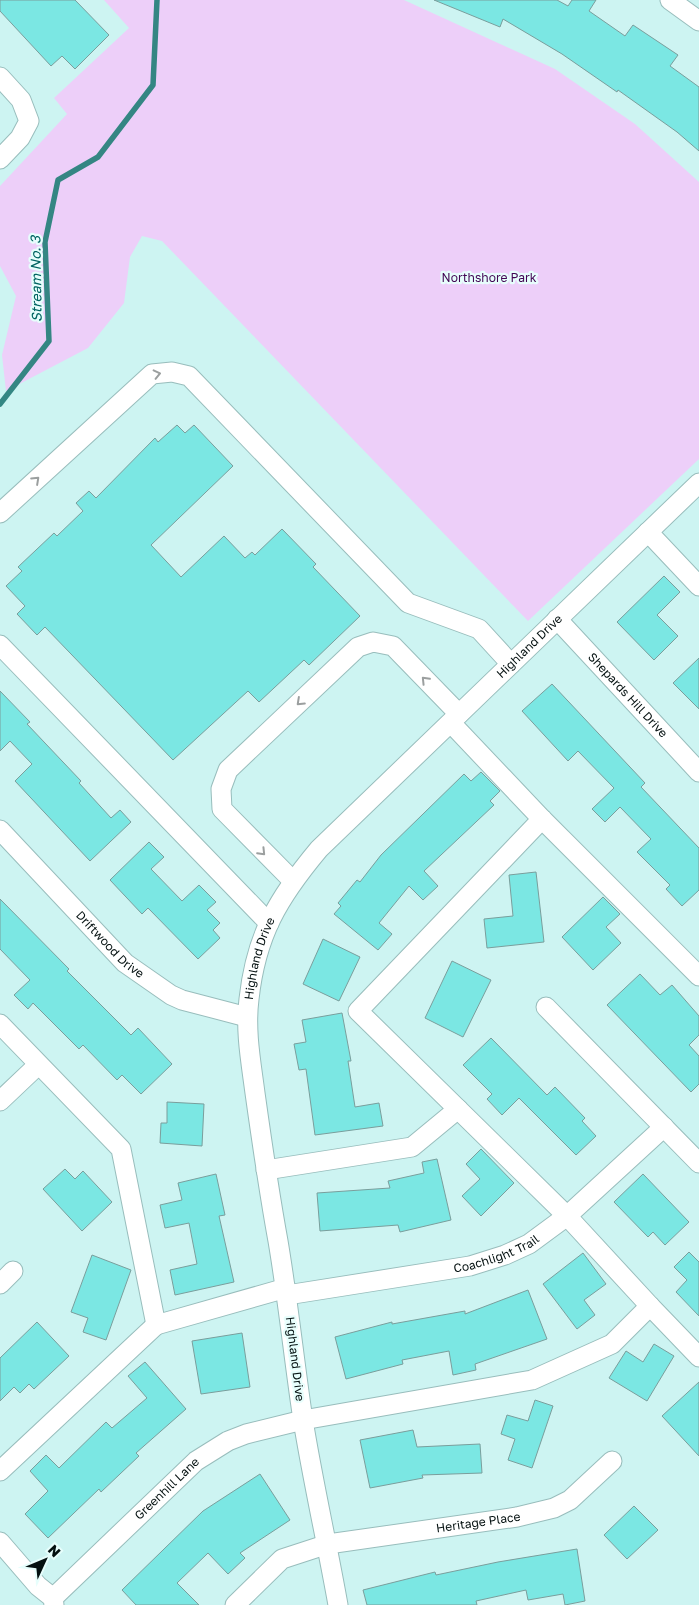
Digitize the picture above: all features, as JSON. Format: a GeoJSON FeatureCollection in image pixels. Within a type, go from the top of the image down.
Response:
{"type":"FeatureCollection","features":[{"type":"Feature","properties":{"kind":"street"},"geometry":{"type":"LineString","coordinates":[[670,0],[699,22]]}},
{"type":"Feature","properties":{"kind":"street"},"geometry":{"type":"LineString","coordinates":[[0,77],[21,100],[29,121],[20,138],[0,159]]}},
{"type":"Feature","properties":{"kind":"street"},"geometry":{"type":"LineString","coordinates":[[0,513],[152,374],[172,372],[189,376],[408,603],[478,629],[511,664]]}},
{"type":"Feature","properties":{"kind":"street","name":"Highland Drive"},"geometry":{"type":"LineString","coordinates":[[338,1605],[304,1420],[287,1292],[266,1170],[247,1017],[256,962],[269,923],[293,881],[319,849],[699,483]]}},
{"type":"Feature","properties":{"kind":"street"},"geometry":{"type":"LineString","coordinates":[[648,532],[699,586]]}},
{"type":"Feature","properties":{"kind":"street","name":"Shepards Hill Drive"},"geometry":{"type":"LineString","coordinates":[[557,619],[699,772]]}},
{"type":"Feature","properties":{"kind":"street"},"geometry":{"type":"LineString","coordinates":[[293,881],[222,809],[221,789],[228,770],[358,647],[373,642],[393,646],[542,819],[699,976]]}},
{"type":"Feature","properties":{"kind":"street"},"geometry":{"type":"LineString","coordinates":[[0,645],[269,923]]}},
{"type":"Feature","properties":{"kind":"street"},"geometry":{"type":"LineString","coordinates":[[542,819],[358,1011],[567,1216],[699,1357]]}},
{"type":"Feature","properties":{"kind":"street","name":"Driftwood Drive"},"geometry":{"type":"LineString","coordinates":[[0,830],[125,963],[171,995],[182,1000],[247,1017]]}},
{"type":"Feature","properties":{"kind":"street"},"geometry":{"type":"LineString","coordinates":[[546,1007],[699,1163]]}},
{"type":"Feature","properties":{"kind":"street"},"geometry":{"type":"LineString","coordinates":[[0,1024],[121,1150],[156,1325],[0,1471]]}},
{"type":"Feature","properties":{"kind":"street"},"geometry":{"type":"LineString","coordinates":[[0,1101],[38,1065]]}},
{"type":"Feature","properties":{"kind":"street"},"geometry":{"type":"LineString","coordinates":[[266,1170],[412,1147],[458,1109]]}},
{"type":"Feature","properties":{"kind":"street","name":"Coachlight Trail"},"geometry":{"type":"LineString","coordinates":[[156,1325],[287,1292],[470,1266],[505,1256],[528,1244],[567,1216],[664,1128]]}},
{"type":"Feature","properties":{"kind":"street","name":"Greenhill Lane"},"geometry":{"type":"LineString","coordinates":[[53,1601],[196,1461],[228,1441],[246,1434],[304,1420],[532,1380],[612,1344],[650,1306]]}},
{"type":"Feature","properties":{"kind":"street","name":"Heritage Place"},"geometry":{"type":"LineString","coordinates":[[235,1605],[282,1559],[328,1544],[517,1516],[554,1508],[570,1500],[612,1461]]}},
{"type":"Feature","properties":{"kind":"street"},"geometry":{"type":"LineString","coordinates":[[0,1542],[53,1601]]}},
{"type":"Feature","properties":{"kind":"green space","name":"Northshore Park"},"geometry":{"type":"Polygon","coordinates":[[[104,0],[404,0],[555,69],[635,124],[699,182],[699,459],[528,621],[162,241],[142,236],[130,257],[124,303],[88,348],[6,391],[2,355],[16,296],[0,266],[0,186],[67,114],[54,98],[129,28],[104,0]]]}},
{"type":"Feature","properties":{"kind":"building"},"geometry":{"type":"Polygon","coordinates":[[[0,0],[75,0],[109,35],[75,69],[62,56],[51,66],[0,11],[0,0]]]}},
{"type":"Feature","properties":{"kind":"building"},"geometry":{"type":"Polygon","coordinates":[[[434,0],[557,0],[568,6],[572,0],[596,0],[589,11],[625,36],[633,25],[678,55],[670,66],[699,87],[699,151],[677,132],[618,90],[617,92],[562,54],[503,19],[500,27],[434,0]]]}},
{"type":"Feature","properties":{"kind":"building"},"geometry":{"type":"Polygon","coordinates":[[[177,425],[185,433],[194,425],[233,466],[151,545],[181,577],[224,536],[245,558],[252,552],[255,555],[282,529],[316,564],[313,567],[360,616],[309,665],[304,660],[259,702],[248,691],[173,760],[45,627],[37,635],[17,614],[25,606],[6,586],[22,571],[18,567],[54,533],[57,536],[83,511],[76,503],[89,491],[96,498],[155,438],[158,442],[177,425]]]}},
{"type":"Feature","properties":{"kind":"building"},"geometry":{"type":"Polygon","coordinates":[[[664,576],[680,592],[657,615],[678,636],[654,660],[617,622],[664,576]]]}},
{"type":"Feature","properties":{"kind":"building"},"geometry":{"type":"Polygon","coordinates":[[[699,658],[699,709],[673,683],[699,658]]]}},
{"type":"Feature","properties":{"kind":"building"},"geometry":{"type":"Polygon","coordinates":[[[552,684],[645,783],[641,787],[699,848],[699,890],[682,906],[666,889],[670,885],[637,852],[651,839],[620,807],[605,822],[592,809],[614,788],[578,751],[568,761],[522,711],[552,684]]]}},
{"type":"Feature","properties":{"kind":"building"},"geometry":{"type":"Polygon","coordinates":[[[0,691],[30,722],[27,724],[81,781],[79,783],[111,818],[120,810],[131,822],[90,861],[15,781],[32,764],[10,741],[0,751],[0,691]]]}},
{"type":"Feature","properties":{"kind":"building"},"geometry":{"type":"Polygon","coordinates":[[[481,772],[500,791],[490,801],[494,805],[424,871],[438,886],[423,900],[409,886],[379,923],[392,934],[378,950],[334,914],[341,906],[338,903],[357,880],[360,882],[381,855],[464,774],[471,781],[481,772]]]}},
{"type":"Feature","properties":{"kind":"building"},"geometry":{"type":"Polygon","coordinates":[[[149,842],[164,857],[151,869],[182,901],[199,885],[216,902],[207,910],[220,923],[213,930],[220,938],[198,959],[148,908],[142,914],[110,880],[149,842]]]}},
{"type":"Feature","properties":{"kind":"building"},"geometry":{"type":"Polygon","coordinates":[[[536,872],[544,942],[487,948],[484,919],[513,916],[509,875],[536,872]]]}},
{"type":"Feature","properties":{"kind":"building"},"geometry":{"type":"Polygon","coordinates":[[[603,897],[620,914],[606,927],[621,943],[593,970],[562,937],[603,897]]]}},
{"type":"Feature","properties":{"kind":"building"},"geometry":{"type":"Polygon","coordinates":[[[0,899],[69,969],[67,971],[131,1035],[138,1028],[172,1064],[141,1094],[122,1075],[117,1080],[83,1045],[79,1049],[33,1003],[28,1009],[14,995],[30,980],[0,949],[0,899]]]}},
{"type":"Feature","properties":{"kind":"building"},"geometry":{"type":"Polygon","coordinates":[[[323,939],[360,957],[339,1001],[303,984],[323,939]]]}},
{"type":"Feature","properties":{"kind":"building"},"geometry":{"type":"Polygon","coordinates":[[[452,961],[491,980],[463,1037],[425,1018],[452,961]]]}},
{"type":"Feature","properties":{"kind":"building"},"geometry":{"type":"Polygon","coordinates":[[[640,974],[660,995],[672,985],[699,1016],[699,1035],[689,1045],[699,1056],[699,1084],[691,1092],[607,1005],[640,974]]]}},
{"type":"Feature","properties":{"kind":"building"},"geometry":{"type":"Polygon","coordinates":[[[342,1013],[351,1061],[348,1061],[355,1107],[379,1103],[383,1126],[315,1135],[306,1069],[299,1070],[294,1044],[306,1042],[302,1020],[342,1013]]]}},
{"type":"Feature","properties":{"kind":"building"},"geometry":{"type":"Polygon","coordinates":[[[491,1038],[547,1095],[555,1087],[585,1118],[582,1121],[596,1136],[576,1155],[519,1098],[502,1115],[487,1099],[492,1094],[463,1065],[491,1038]]]}},
{"type":"Feature","properties":{"kind":"building"},"geometry":{"type":"Polygon","coordinates":[[[167,1102],[204,1104],[202,1146],[160,1143],[161,1123],[167,1123],[167,1102]]]}},
{"type":"Feature","properties":{"kind":"building"},"geometry":{"type":"Polygon","coordinates":[[[481,1149],[514,1183],[481,1216],[462,1196],[480,1179],[466,1164],[481,1149]]]}},
{"type":"Feature","properties":{"kind":"building"},"geometry":{"type":"Polygon","coordinates":[[[437,1159],[451,1220],[400,1232],[398,1225],[320,1231],[317,1193],[390,1188],[388,1181],[424,1173],[422,1162],[437,1159]]]}},
{"type":"Feature","properties":{"kind":"building"},"geometry":{"type":"Polygon","coordinates":[[[65,1169],[75,1179],[83,1171],[112,1202],[82,1231],[43,1189],[65,1169]]]}},
{"type":"Feature","properties":{"kind":"building"},"geometry":{"type":"Polygon","coordinates":[[[216,1174],[225,1215],[219,1216],[234,1282],[175,1295],[170,1270],[197,1264],[189,1223],[165,1228],[160,1205],[182,1200],[178,1183],[216,1174]]]}},
{"type":"Feature","properties":{"kind":"building"},"geometry":{"type":"Polygon","coordinates":[[[643,1174],[689,1222],[665,1245],[653,1232],[648,1237],[614,1202],[643,1174]]]}},
{"type":"Feature","properties":{"kind":"building"},"geometry":{"type":"Polygon","coordinates":[[[689,1252],[699,1262],[699,1316],[676,1292],[687,1280],[674,1267],[689,1252]]]}},
{"type":"Feature","properties":{"kind":"building"},"geometry":{"type":"Polygon","coordinates":[[[583,1253],[606,1284],[584,1300],[595,1315],[577,1329],[543,1284],[583,1253]]]}},
{"type":"Feature","properties":{"kind":"building"},"geometry":{"type":"Polygon","coordinates":[[[92,1255],[131,1270],[106,1340],[83,1332],[88,1318],[71,1312],[92,1255]]]}},
{"type":"Feature","properties":{"kind":"building"},"geometry":{"type":"Polygon","coordinates":[[[528,1290],[547,1339],[475,1364],[476,1370],[453,1375],[449,1351],[402,1360],[403,1364],[346,1379],[335,1337],[392,1322],[392,1324],[465,1311],[465,1314],[528,1290]]]}},
{"type":"Feature","properties":{"kind":"building"},"geometry":{"type":"Polygon","coordinates":[[[37,1322],[69,1356],[34,1389],[29,1384],[20,1393],[14,1387],[0,1401],[0,1358],[37,1322]]]}},
{"type":"Feature","properties":{"kind":"building"},"geometry":{"type":"Polygon","coordinates":[[[242,1333],[250,1387],[201,1394],[192,1341],[242,1333]]]}},
{"type":"Feature","properties":{"kind":"building"},"geometry":{"type":"Polygon","coordinates":[[[654,1344],[674,1356],[647,1401],[609,1378],[626,1351],[643,1362],[654,1344]]]}},
{"type":"Feature","properties":{"kind":"building"},"geometry":{"type":"Polygon","coordinates":[[[145,1362],[186,1409],[136,1453],[139,1456],[101,1492],[99,1489],[48,1538],[25,1514],[48,1491],[30,1471],[46,1455],[59,1468],[106,1422],[112,1428],[147,1398],[128,1376],[145,1362]]]}},
{"type":"Feature","properties":{"kind":"building"},"geometry":{"type":"Polygon","coordinates":[[[699,1382],[699,1456],[662,1416],[699,1382]]]}},
{"type":"Feature","properties":{"kind":"building"},"geometry":{"type":"Polygon","coordinates":[[[535,1400],[553,1406],[532,1468],[508,1460],[515,1439],[501,1434],[507,1415],[528,1421],[535,1400]]]}},
{"type":"Feature","properties":{"kind":"building"},"geometry":{"type":"Polygon","coordinates":[[[413,1430],[417,1447],[480,1444],[482,1473],[422,1475],[423,1478],[370,1488],[360,1440],[413,1430]]]}},
{"type":"Feature","properties":{"kind":"building"},"geometry":{"type":"Polygon","coordinates":[[[260,1474],[290,1520],[240,1553],[245,1558],[228,1574],[208,1553],[177,1583],[199,1605],[136,1605],[122,1590],[203,1511],[260,1474]]]}},
{"type":"Feature","properties":{"kind":"building"},"geometry":{"type":"Polygon","coordinates":[[[634,1506],[658,1530],[627,1559],[604,1535],[634,1506]]]}},
{"type":"Feature","properties":{"kind":"building"},"geometry":{"type":"Polygon","coordinates":[[[577,1549],[585,1601],[565,1605],[563,1594],[528,1600],[526,1590],[476,1601],[477,1605],[367,1605],[363,1590],[435,1572],[436,1575],[498,1562],[577,1549]]]}},
{"type":"Feature","properties":{"kind":"waterway","name":"Stream No. 3"},"geometry":{"type":"LineString","coordinates":[[0,404],[49,341],[45,242],[58,180],[98,157],[153,85],[157,0]]}}]}
